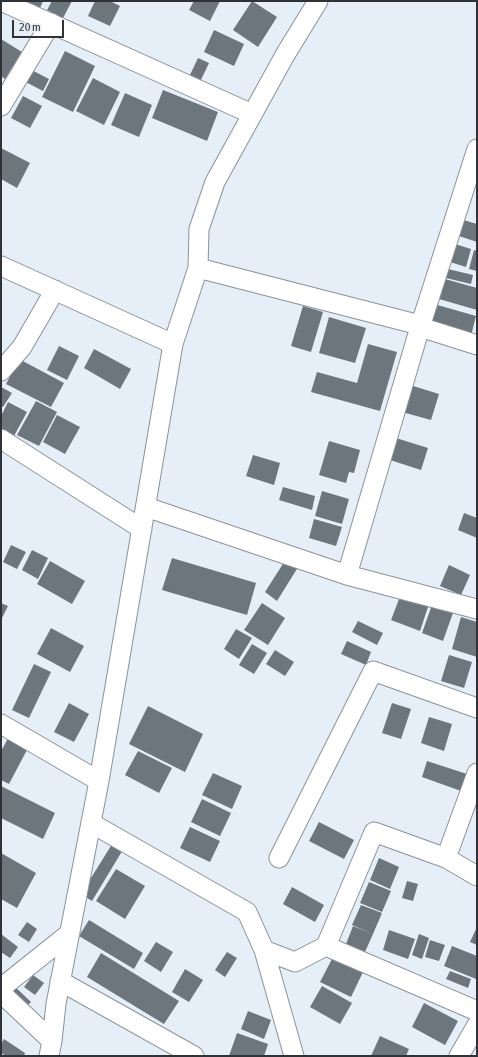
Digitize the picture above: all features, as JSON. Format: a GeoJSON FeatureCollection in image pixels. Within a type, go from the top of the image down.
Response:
{"type":"FeatureCollection","features":[{"type":"Feature","properties":{"kind":"street"},"geometry":{"type":"LineString","coordinates":[[1,1],[252,114]]}},
{"type":"Feature","properties":{"kind":"street"},"geometry":{"type":"LineString","coordinates":[[51,1049],[56,1004],[99,781],[173,344],[198,268],[199,229],[215,182],[316,2]]}},
{"type":"Feature","properties":{"kind":"street"},"geometry":{"type":"LineString","coordinates":[[1,106],[51,24]]}},
{"type":"Feature","properties":{"kind":"street"},"geometry":{"type":"LineString","coordinates":[[347,575],[420,327],[477,149]]}},
{"type":"Feature","properties":{"kind":"street"},"geometry":{"type":"LineString","coordinates":[[1,266],[173,344]]}},
{"type":"Feature","properties":{"kind":"street"},"geometry":{"type":"LineString","coordinates":[[198,268],[412,323],[420,327],[477,345]]}},
{"type":"Feature","properties":{"kind":"street"},"geometry":{"type":"LineString","coordinates":[[1,371],[22,347],[55,290]]}},
{"type":"Feature","properties":{"kind":"street"},"geometry":{"type":"LineString","coordinates":[[1,439],[142,529]]}},
{"type":"Feature","properties":{"kind":"street"},"geometry":{"type":"LineString","coordinates":[[146,507],[347,575],[477,609]]}},
{"type":"Feature","properties":{"kind":"street"},"geometry":{"type":"LineString","coordinates":[[279,858],[372,671],[477,708]]}},
{"type":"Feature","properties":{"kind":"street"},"geometry":{"type":"LineString","coordinates":[[1,724],[99,781]]}},
{"type":"Feature","properties":{"kind":"street"},"geometry":{"type":"LineString","coordinates":[[446,858],[477,773]]}},
{"type":"Feature","properties":{"kind":"street"},"geometry":{"type":"LineString","coordinates":[[91,823],[247,912],[264,950],[294,1056]]}},
{"type":"Feature","properties":{"kind":"street"},"geometry":{"type":"LineString","coordinates":[[264,950],[295,962],[326,946],[374,832],[446,858],[477,876]]}},
{"type":"Feature","properties":{"kind":"street"},"geometry":{"type":"LineString","coordinates":[[1,988],[70,933]]}},
{"type":"Feature","properties":{"kind":"street"},"geometry":{"type":"LineString","coordinates":[[326,946],[477,1011]]}},
{"type":"Feature","properties":{"kind":"street"},"geometry":{"type":"LineString","coordinates":[[60,981],[194,1056]]}},
{"type":"Feature","properties":{"kind":"street"},"geometry":{"type":"LineString","coordinates":[[1,993],[51,1049]]}},
{"type":"Feature","properties":{"kind":"street"},"geometry":{"type":"LineString","coordinates":[[458,1056],[477,1025]]}},
{"type":"Feature","properties":{"kind":"building"},"geometry":{"type":"Polygon","coordinates":[[[9,1],[43,1],[38,13],[9,1]]]}},
{"type":"Feature","properties":{"kind":"building"},"geometry":{"type":"Polygon","coordinates":[[[52,1],[72,1],[63,18],[47,10],[52,1]]]}},
{"type":"Feature","properties":{"kind":"building"},"geometry":{"type":"Polygon","coordinates":[[[95,1],[110,1],[120,6],[110,26],[88,16],[95,1]]]}},
{"type":"Feature","properties":{"kind":"building"},"geometry":{"type":"Polygon","coordinates":[[[194,1],[220,1],[210,21],[189,10],[194,1]]]}},
{"type":"Feature","properties":{"kind":"building"},"geometry":{"type":"Polygon","coordinates":[[[252,1],[277,17],[258,47],[233,30],[252,1]]]}},
{"type":"Feature","properties":{"kind":"building"},"geometry":{"type":"Polygon","coordinates":[[[214,30],[244,44],[234,66],[204,52],[214,30]]]}},
{"type":"Feature","properties":{"kind":"building"},"geometry":{"type":"Polygon","coordinates":[[[1,39],[22,52],[5,79],[1,76],[1,39]]]}},
{"type":"Feature","properties":{"kind":"building"},"geometry":{"type":"Polygon","coordinates":[[[65,51],[95,66],[73,112],[42,97],[65,51]]]}},
{"type":"Feature","properties":{"kind":"building"},"geometry":{"type":"Polygon","coordinates":[[[198,58],[209,63],[200,82],[189,77],[198,58]]]}},
{"type":"Feature","properties":{"kind":"building"},"geometry":{"type":"Polygon","coordinates":[[[22,65],[49,79],[43,91],[16,77],[22,65]]]}},
{"type":"Feature","properties":{"kind":"building"},"geometry":{"type":"Polygon","coordinates":[[[93,78],[120,92],[104,125],[76,111],[93,78]]]}},
{"type":"Feature","properties":{"kind":"building"},"geometry":{"type":"Polygon","coordinates":[[[163,90],[218,112],[207,141],[152,118],[163,90]]]}},
{"type":"Feature","properties":{"kind":"building"},"geometry":{"type":"Polygon","coordinates":[[[125,93],[152,105],[139,137],[111,125],[125,93]]]}},
{"type":"Feature","properties":{"kind":"building"},"geometry":{"type":"Polygon","coordinates":[[[23,96],[42,106],[30,128],[11,118],[23,96]]]}},
{"type":"Feature","properties":{"kind":"building"},"geometry":{"type":"Polygon","coordinates":[[[1,148],[30,163],[17,188],[1,179],[1,148]]]}},
{"type":"Feature","properties":{"kind":"building"},"geometry":{"type":"Polygon","coordinates":[[[460,219],[477,224],[477,242],[456,235],[460,219]]]}},
{"type":"Feature","properties":{"kind":"building"},"geometry":{"type":"Polygon","coordinates":[[[455,244],[471,249],[466,267],[450,262],[455,244]]]}},
{"type":"Feature","properties":{"kind":"building"},"geometry":{"type":"Polygon","coordinates":[[[474,250],[477,251],[477,271],[469,269],[474,250]]]}},
{"type":"Feature","properties":{"kind":"building"},"geometry":{"type":"Polygon","coordinates":[[[448,269],[473,275],[471,284],[446,278],[448,269]]]}},
{"type":"Feature","properties":{"kind":"building"},"geometry":{"type":"Polygon","coordinates":[[[445,279],[477,288],[477,310],[439,299],[445,279]]]}},
{"type":"Feature","properties":{"kind":"building"},"geometry":{"type":"Polygon","coordinates":[[[434,304],[476,316],[471,336],[429,324],[434,304]]]}},
{"type":"Feature","properties":{"kind":"building"},"geometry":{"type":"Polygon","coordinates":[[[303,306],[323,312],[311,352],[291,346],[303,306]]]}},
{"type":"Feature","properties":{"kind":"building"},"geometry":{"type":"Polygon","coordinates":[[[329,317],[366,328],[355,363],[319,353],[329,317]]]}},
{"type":"Feature","properties":{"kind":"building"},"geometry":{"type":"Polygon","coordinates":[[[368,344],[397,352],[380,411],[311,392],[317,372],[357,383],[368,344]]]}},
{"type":"Feature","properties":{"kind":"building"},"geometry":{"type":"Polygon","coordinates":[[[59,346],[79,356],[67,380],[47,370],[59,346]]]}},
{"type":"Feature","properties":{"kind":"building"},"geometry":{"type":"Polygon","coordinates":[[[94,349],[131,369],[120,389],[84,368],[94,349]]]}},
{"type":"Feature","properties":{"kind":"building"},"geometry":{"type":"Polygon","coordinates":[[[19,359],[64,383],[51,407],[6,384],[19,359]]]}},
{"type":"Feature","properties":{"kind":"building"},"geometry":{"type":"Polygon","coordinates":[[[410,385],[439,394],[431,420],[402,412],[410,385]]]}},
{"type":"Feature","properties":{"kind":"building"},"geometry":{"type":"Polygon","coordinates":[[[1,387],[12,393],[3,407],[1,406],[1,387]]]}},
{"type":"Feature","properties":{"kind":"building"},"geometry":{"type":"Polygon","coordinates":[[[36,401],[57,412],[39,446],[17,435],[36,401]]]}},
{"type":"Feature","properties":{"kind":"building"},"geometry":{"type":"Polygon","coordinates":[[[8,402],[27,412],[14,436],[1,429],[1,416],[8,402]]]}},
{"type":"Feature","properties":{"kind":"building"},"geometry":{"type":"Polygon","coordinates":[[[57,415],[80,427],[65,454],[43,442],[57,415]]]}},
{"type":"Feature","properties":{"kind":"building"},"geometry":{"type":"Polygon","coordinates":[[[396,438],[428,448],[421,470],[390,460],[396,438]]]}},
{"type":"Feature","properties":{"kind":"building"},"geometry":{"type":"Polygon","coordinates":[[[329,441],[360,450],[354,473],[349,472],[346,483],[319,475],[329,441]]]}},
{"type":"Feature","properties":{"kind":"building"},"geometry":{"type":"Polygon","coordinates":[[[253,455],[280,463],[274,485],[246,476],[253,455]]]}},
{"type":"Feature","properties":{"kind":"building"},"geometry":{"type":"Polygon","coordinates":[[[283,487],[315,496],[312,510],[279,500],[283,487]]]}},
{"type":"Feature","properties":{"kind":"building"},"geometry":{"type":"Polygon","coordinates":[[[322,491],[349,499],[342,524],[315,516],[322,491]]]}},
{"type":"Feature","properties":{"kind":"building"},"geometry":{"type":"Polygon","coordinates":[[[464,513],[477,518],[477,538],[458,530],[464,513]]]}},
{"type":"Feature","properties":{"kind":"building"},"geometry":{"type":"Polygon","coordinates":[[[314,519],[342,527],[336,546],[309,538],[314,519]]]}},
{"type":"Feature","properties":{"kind":"building"},"geometry":{"type":"Polygon","coordinates":[[[11,545],[26,552],[17,569],[3,562],[11,545]]]}},
{"type":"Feature","properties":{"kind":"building"},"geometry":{"type":"Polygon","coordinates":[[[32,550],[48,558],[38,579],[22,570],[32,550]]]}},
{"type":"Feature","properties":{"kind":"building"},"geometry":{"type":"Polygon","coordinates":[[[288,556],[300,564],[277,601],[265,592],[288,556]]]}},
{"type":"Feature","properties":{"kind":"building"},"geometry":{"type":"Polygon","coordinates":[[[172,558],[256,583],[247,615],[162,590],[172,558]]]}},
{"type":"Feature","properties":{"kind":"building"},"geometry":{"type":"Polygon","coordinates":[[[50,561],[85,581],[72,604],[37,584],[50,561]]]}},
{"type":"Feature","properties":{"kind":"building"},"geometry":{"type":"Polygon","coordinates":[[[449,565],[470,575],[461,595],[440,586],[449,565]]]}},
{"type":"Feature","properties":{"kind":"building"},"geometry":{"type":"Polygon","coordinates":[[[401,594],[429,604],[420,631],[391,620],[401,594]]]}},
{"type":"Feature","properties":{"kind":"building"},"geometry":{"type":"Polygon","coordinates":[[[433,602],[454,610],[443,641],[422,633],[433,602]]]}},
{"type":"Feature","properties":{"kind":"building"},"geometry":{"type":"Polygon","coordinates":[[[1,603],[8,606],[1,620],[1,603]]]}},
{"type":"Feature","properties":{"kind":"building"},"geometry":{"type":"Polygon","coordinates":[[[262,603],[285,618],[268,645],[244,630],[262,603]]]}},
{"type":"Feature","properties":{"kind":"building"},"geometry":{"type":"Polygon","coordinates":[[[461,617],[477,622],[477,657],[452,649],[461,617]]]}},
{"type":"Feature","properties":{"kind":"building"},"geometry":{"type":"Polygon","coordinates":[[[358,621],[383,633],[377,645],[352,632],[358,621]]]}},
{"type":"Feature","properties":{"kind":"building"},"geometry":{"type":"Polygon","coordinates":[[[51,628],[84,646],[70,672],[37,654],[51,628]]]}},
{"type":"Feature","properties":{"kind":"building"},"geometry":{"type":"Polygon","coordinates":[[[236,629],[252,638],[239,659],[224,649],[236,629]]]}},
{"type":"Feature","properties":{"kind":"building"},"geometry":{"type":"Polygon","coordinates":[[[347,641],[371,652],[366,665],[341,654],[347,641]]]}},
{"type":"Feature","properties":{"kind":"building"},"geometry":{"type":"Polygon","coordinates":[[[252,644],[267,653],[254,674],[239,665],[252,644]]]}},
{"type":"Feature","properties":{"kind":"building"},"geometry":{"type":"Polygon","coordinates":[[[275,650],[294,662],[285,676],[266,664],[275,650]]]}},
{"type":"Feature","properties":{"kind":"building"},"geometry":{"type":"Polygon","coordinates":[[[449,655],[472,662],[464,688],[441,681],[449,655]]]}},
{"type":"Feature","properties":{"kind":"building"},"geometry":{"type":"Polygon","coordinates":[[[34,664],[51,672],[29,718],[12,710],[34,664]]]}},
{"type":"Feature","properties":{"kind":"building"},"geometry":{"type":"Polygon","coordinates":[[[69,703],[89,714],[74,742],[54,732],[69,703]]]}},
{"type":"Feature","properties":{"kind":"building"},"geometry":{"type":"Polygon","coordinates":[[[392,703],[411,709],[401,739],[382,733],[392,703]]]}},
{"type":"Feature","properties":{"kind":"building"},"geometry":{"type":"Polygon","coordinates":[[[148,706],[203,734],[185,772],[129,744],[148,706]]]}},
{"type":"Feature","properties":{"kind":"building"},"geometry":{"type":"Polygon","coordinates":[[[429,717],[452,724],[444,751],[421,743],[429,717]]]}},
{"type":"Feature","properties":{"kind":"building"},"geometry":{"type":"Polygon","coordinates":[[[10,735],[29,746],[9,784],[1,780],[1,751],[10,735]]]}},
{"type":"Feature","properties":{"kind":"building"},"geometry":{"type":"Polygon","coordinates":[[[138,751],[172,768],[159,793],[125,775],[138,751]]]}},
{"type":"Feature","properties":{"kind":"building"},"geometry":{"type":"Polygon","coordinates":[[[427,761],[467,774],[461,791],[422,777],[427,761]]]}},
{"type":"Feature","properties":{"kind":"building"},"geometry":{"type":"Polygon","coordinates":[[[213,773],[242,786],[232,809],[202,795],[213,773]]]}},
{"type":"Feature","properties":{"kind":"building"},"geometry":{"type":"Polygon","coordinates":[[[1,786],[55,813],[43,839],[1,818],[1,786]]]}},
{"type":"Feature","properties":{"kind":"building"},"geometry":{"type":"Polygon","coordinates":[[[202,799],[231,813],[220,836],[191,822],[202,799]]]}},
{"type":"Feature","properties":{"kind":"building"},"geometry":{"type":"Polygon","coordinates":[[[319,822],[354,840],[344,859],[309,841],[319,822]]]}},
{"type":"Feature","properties":{"kind":"building"},"geometry":{"type":"Polygon","coordinates":[[[190,827],[220,841],[210,862],[180,848],[190,827]]]}},
{"type":"Feature","properties":{"kind":"building"},"geometry":{"type":"Polygon","coordinates":[[[114,841],[124,848],[92,901],[81,894],[114,841]]]}},
{"type":"Feature","properties":{"kind":"building"},"geometry":{"type":"Polygon","coordinates":[[[1,853],[36,873],[17,908],[1,899],[1,853]]]}},
{"type":"Feature","properties":{"kind":"building"},"geometry":{"type":"Polygon","coordinates":[[[379,858],[399,867],[390,889],[370,880],[379,858]]]}},
{"type":"Feature","properties":{"kind":"building"},"geometry":{"type":"Polygon","coordinates":[[[116,869],[145,886],[125,919],[96,901],[116,869]]]}},
{"type":"Feature","properties":{"kind":"building"},"geometry":{"type":"Polygon","coordinates":[[[407,881],[418,884],[413,901],[402,898],[407,881]]]}},
{"type":"Feature","properties":{"kind":"building"},"geometry":{"type":"Polygon","coordinates":[[[369,882],[391,891],[382,912],[360,903],[369,882]]]}},
{"type":"Feature","properties":{"kind":"building"},"geometry":{"type":"Polygon","coordinates":[[[292,887],[324,905],[315,922],[283,904],[292,887]]]}},
{"type":"Feature","properties":{"kind":"building"},"geometry":{"type":"Polygon","coordinates":[[[361,905],[382,913],[373,934],[352,925],[361,905]]]}},
{"type":"Feature","properties":{"kind":"building"},"geometry":{"type":"Polygon","coordinates":[[[89,920],[143,953],[134,969],[79,936],[89,920]]]}},
{"type":"Feature","properties":{"kind":"building"},"geometry":{"type":"Polygon","coordinates":[[[27,922],[37,929],[29,942],[18,935],[27,922]]]}},
{"type":"Feature","properties":{"kind":"building"},"geometry":{"type":"Polygon","coordinates":[[[353,926],[373,934],[365,952],[346,944],[353,926]]]}},
{"type":"Feature","properties":{"kind":"building"},"geometry":{"type":"Polygon","coordinates":[[[477,927],[477,945],[470,942],[477,927]]]}},
{"type":"Feature","properties":{"kind":"building"},"geometry":{"type":"Polygon","coordinates":[[[389,930],[415,939],[408,959],[383,950],[389,930]]]}},
{"type":"Feature","properties":{"kind":"building"},"geometry":{"type":"Polygon","coordinates":[[[1,934],[18,947],[10,958],[1,952],[1,934]]]}},
{"type":"Feature","properties":{"kind":"building"},"geometry":{"type":"Polygon","coordinates":[[[419,934],[429,938],[422,959],[412,955],[419,934]]]}},
{"type":"Feature","properties":{"kind":"building"},"geometry":{"type":"Polygon","coordinates":[[[430,940],[445,945],[439,961],[425,957],[430,940]]]}},
{"type":"Feature","properties":{"kind":"building"},"geometry":{"type":"Polygon","coordinates":[[[156,942],[173,952],[161,972],[144,961],[156,942]]]}},
{"type":"Feature","properties":{"kind":"building"},"geometry":{"type":"Polygon","coordinates":[[[452,946],[477,956],[476,979],[444,966],[452,946]]]}},
{"type":"Feature","properties":{"kind":"building"},"geometry":{"type":"Polygon","coordinates":[[[227,952],[237,958],[225,977],[215,970],[227,952]]]}},
{"type":"Feature","properties":{"kind":"building"},"geometry":{"type":"Polygon","coordinates":[[[101,953],[179,1001],[164,1024],[87,977],[101,953]]]}},
{"type":"Feature","properties":{"kind":"building"},"geometry":{"type":"Polygon","coordinates":[[[333,957],[363,972],[351,997],[320,982],[333,957]]]}},
{"type":"Feature","properties":{"kind":"building"},"geometry":{"type":"Polygon","coordinates":[[[185,969],[203,980],[189,1002],[172,992],[185,969]]]}},
{"type":"Feature","properties":{"kind":"building"},"geometry":{"type":"Polygon","coordinates":[[[450,971],[471,979],[468,988],[446,979],[450,971]]]}},
{"type":"Feature","properties":{"kind":"building"},"geometry":{"type":"Polygon","coordinates":[[[33,975],[44,983],[35,995],[24,987],[33,975]]]}},
{"type":"Feature","properties":{"kind":"building"},"geometry":{"type":"Polygon","coordinates":[[[11,983],[31,1002],[22,1011],[2,993],[11,983]]]}},
{"type":"Feature","properties":{"kind":"building"},"geometry":{"type":"Polygon","coordinates":[[[322,986],[352,1003],[340,1024],[310,1007],[322,986]]]}},
{"type":"Feature","properties":{"kind":"building"},"geometry":{"type":"Polygon","coordinates":[[[424,1003],[458,1021],[445,1045],[412,1027],[424,1003]]]}},
{"type":"Feature","properties":{"kind":"building"},"geometry":{"type":"Polygon","coordinates":[[[248,1011],[271,1020],[264,1039],[241,1029],[248,1011]]]}},
{"type":"Feature","properties":{"kind":"building"},"geometry":{"type":"Polygon","coordinates":[[[237,1033],[268,1044],[264,1056],[229,1056],[237,1033]]]}},
{"type":"Feature","properties":{"kind":"building"},"geometry":{"type":"Polygon","coordinates":[[[380,1036],[409,1049],[406,1056],[371,1056],[380,1036]]]}},
{"type":"Feature","properties":{"kind":"building"},"geometry":{"type":"Polygon","coordinates":[[[4,1039],[25,1053],[24,1056],[6,1056],[1,1053],[1,1044],[4,1039]]]}}]}
